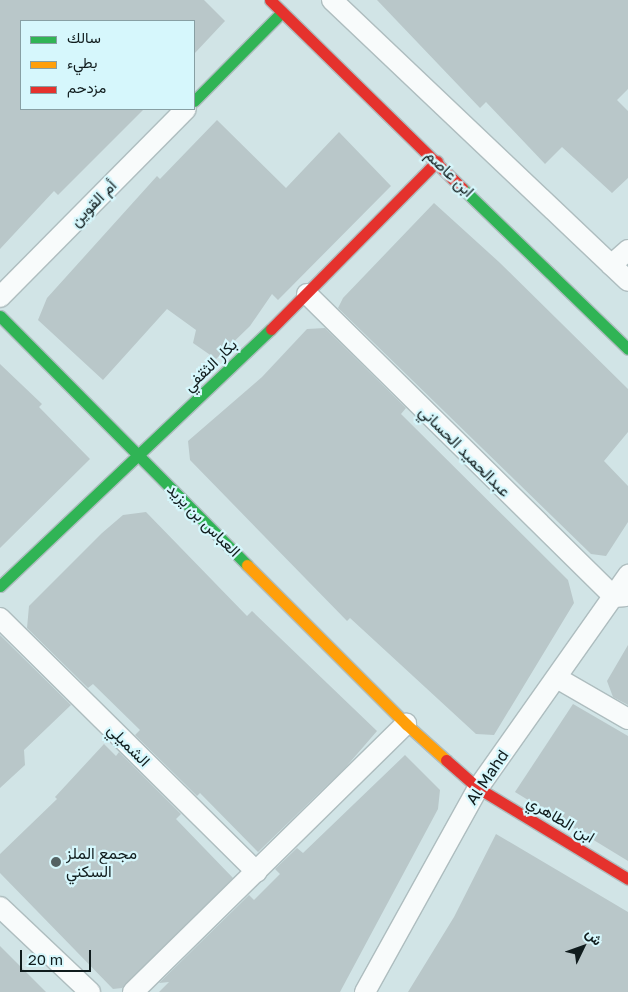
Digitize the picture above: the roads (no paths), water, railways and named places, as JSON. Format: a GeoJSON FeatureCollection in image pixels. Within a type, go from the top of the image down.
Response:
{"type":"FeatureCollection","features":[{"type":"Feature","properties":{"kind":"street","name":"ابن عاصم"},"geometry":{"type":"LineString","coordinates":[[270,0],[628,349]]}},
{"type":"Feature","properties":{"kind":"street"},"geometry":{"type":"LineString","coordinates":[[332,0],[628,281]]}},
{"type":"Feature","properties":{"kind":"street"},"geometry":{"type":"LineString","coordinates":[[195,100],[282,12]]}},
{"type":"Feature","properties":{"kind":"street","name":"أم القوين"},"geometry":{"type":"LineString","coordinates":[[0,297],[185,110]]}},
{"type":"Feature","properties":{"kind":"street","name":"بكار الثقفي"},"geometry":{"type":"LineString","coordinates":[[0,586],[140,455],[307,294],[437,161]]}},
{"type":"Feature","properties":{"kind":"street"},"geometry":{"type":"LineString","coordinates":[[611,265],[628,250]]}},
{"type":"Feature","properties":{"kind":"street","name":"عبدالحميد الحساني"},"geometry":{"type":"LineString","coordinates":[[307,294],[621,597]]}},
{"type":"Feature","properties":{"kind":"street","name":"العباس بن يزيد"},"geometry":{"type":"LineString","coordinates":[[0,316],[406,724],[478,788]]}},
{"type":"Feature","properties":{"kind":"street","name":"Al Mahd"},"geometry":{"type":"LineString","coordinates":[[365,992],[478,788],[557,678],[621,597],[628,575]]}},
{"type":"Feature","properties":{"kind":"street","name":"الشميلي"},"geometry":{"type":"LineString","coordinates":[[0,618],[257,872]]}},
{"type":"Feature","properties":{"kind":"street"},"geometry":{"type":"LineString","coordinates":[[557,678],[628,719]]}},
{"type":"Feature","properties":{"kind":"street"},"geometry":{"type":"LineString","coordinates":[[133,992],[406,724]]}},
{"type":"Feature","properties":{"kind":"street","name":"ابن الطاهري"},"geometry":{"type":"LineString","coordinates":[[478,788],[628,879]]}},
{"type":"Feature","properties":{"kind":"street"},"geometry":{"type":"LineString","coordinates":[[0,907],[90,992]]}},
{"type":"Feature","properties":{"kind":"place","name":"مجمع الملز السكني"},"geometry":{"type":"Point","coordinates":[56,862]}}]}
